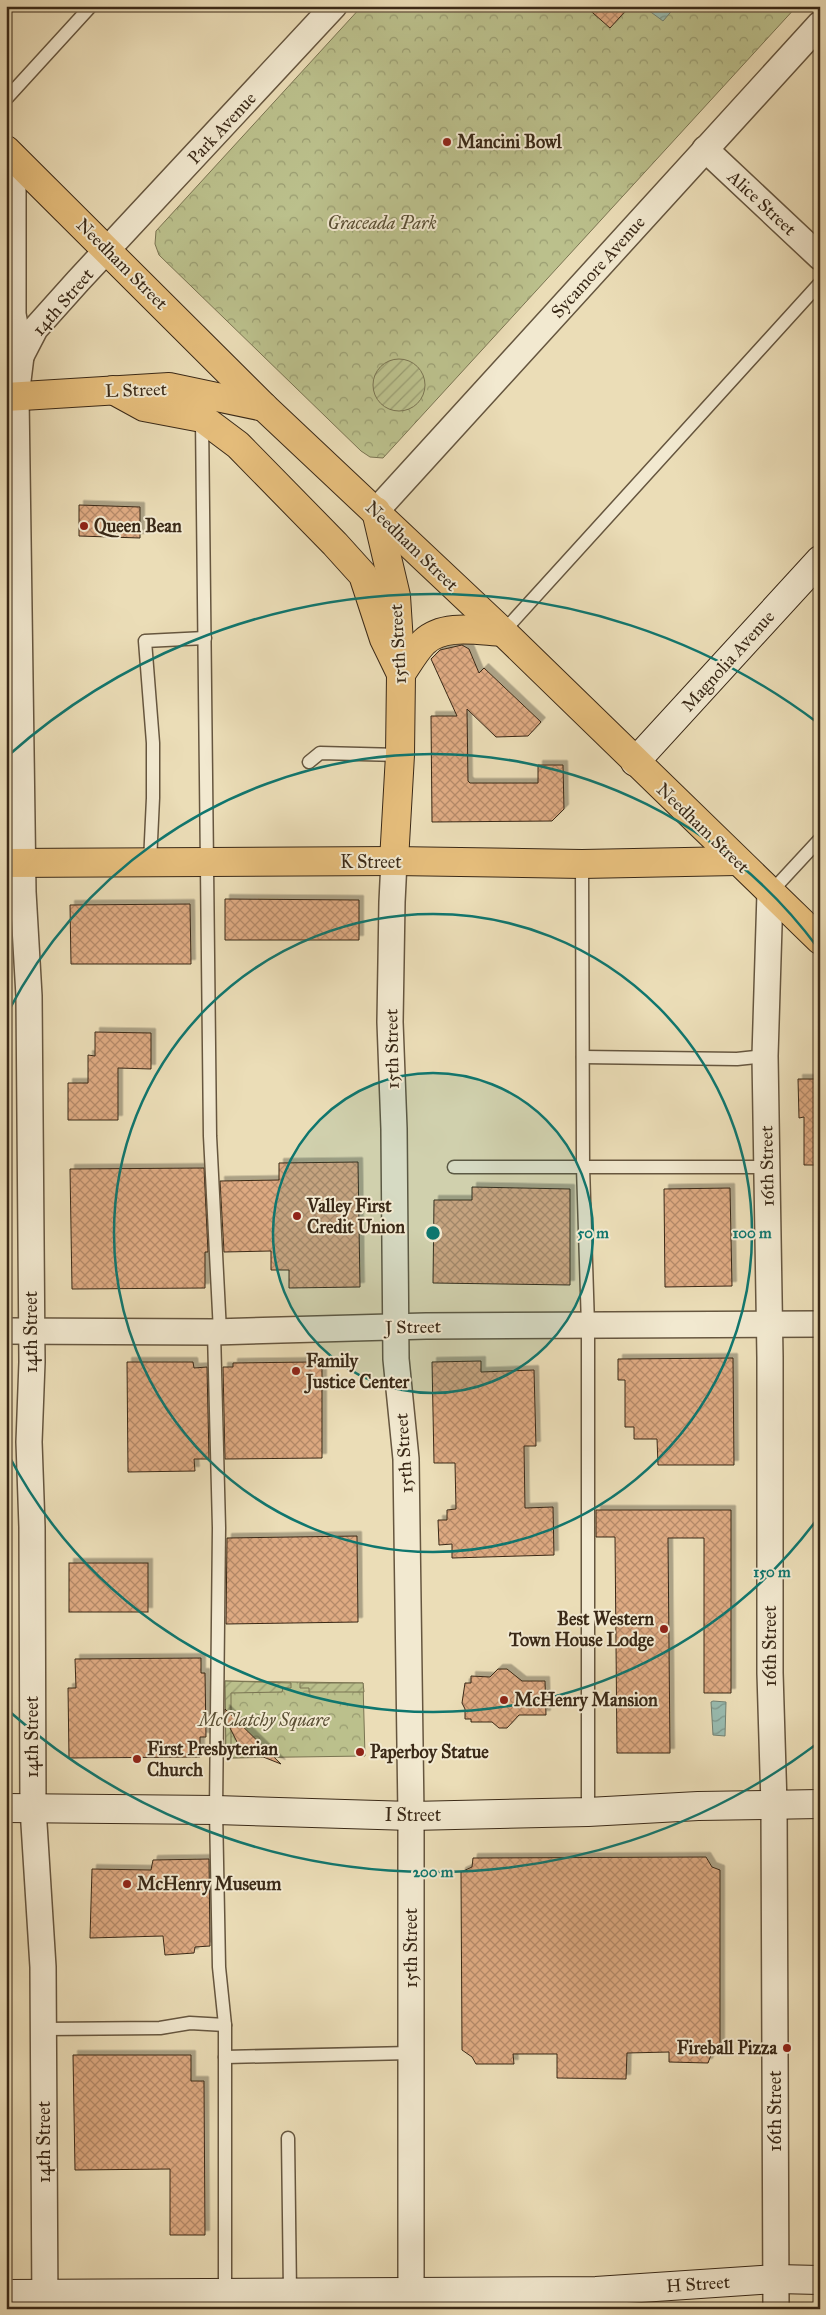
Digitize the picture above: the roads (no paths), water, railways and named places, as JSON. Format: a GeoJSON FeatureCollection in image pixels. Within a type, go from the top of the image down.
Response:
{"type":"FeatureCollection","features":[{"type":"Feature","properties":{"kind":"main road","name":"Needham Street"},"geometry":{"type":"LineString","coordinates":[[10,153],[264,407],[503,632],[820,940]]}},
{"type":"Feature","properties":{"kind":"main road","name":"L Street"},"geometry":{"type":"LineString","coordinates":[[11,397],[169,387],[264,407]]}},
{"type":"Feature","properties":{"kind":"main road"},"geometry":{"type":"LineString","coordinates":[[113,390],[144,407],[202,418],[238,445],[335,544],[363,576],[384,639],[401,674],[425,642],[439,633],[454,630],[503,632]]}},
{"type":"Feature","properties":{"kind":"main road","name":"15th Street"},"geometry":{"type":"LineString","coordinates":[[376,511],[396,596],[401,674],[400,755],[394,862]]}},
{"type":"Feature","properties":{"kind":"main road","name":"K Street"},"geometry":{"type":"LineString","coordinates":[[15,863],[206,861],[582,864],[737,861]]}},
{"type":"Feature","properties":{"kind":"street","name":"Park Avenue"},"geometry":{"type":"LineString","coordinates":[[109,250],[334,6]]}},
{"type":"Feature","properties":{"kind":"street","name":"Sycamore Avenue"},"geometry":{"type":"LineString","coordinates":[[376,511],[820,24]]}},
{"type":"Feature","properties":{"kind":"street","name":"Alice Street"},"geometry":{"type":"LineString","coordinates":[[705,149],[820,257]]}},
{"type":"Feature","properties":{"kind":"street","name":"14th Street"},"geometry":{"type":"LineString","coordinates":[[10,153],[13,314],[21,356]]}},
{"type":"Feature","properties":{"kind":"street","name":"14th Street"},"geometry":{"type":"LineString","coordinates":[[45,2301],[43,1967],[19,1808],[32,1527],[29,1442],[32,1332],[29,996],[15,863],[11,397],[21,356],[35,329],[109,250]]}},
{"type":"Feature","properties":{"kind":"street","name":"Magnolia Avenue"},"geometry":{"type":"LineString","coordinates":[[635,762],[820,560]]}},
{"type":"Feature","properties":{"kind":"street","name":"15th Street"},"geometry":{"type":"LineString","coordinates":[[394,862],[390,1022],[394,1129],[396,1359],[406,1459],[411,1816],[411,2300]]}},
{"type":"Feature","properties":{"kind":"street","name":"16th Street"},"geometry":{"type":"LineString","coordinates":[[770,893],[765,1056],[769,1323],[770,1673],[774,1805],[776,2309]]}},
{"type":"Feature","properties":{"kind":"street","name":"J Street"},"geometry":{"type":"LineString","coordinates":[[6,1331],[217,1332],[396,1327],[820,1324]]}},
{"type":"Feature","properties":{"kind":"street","name":"I Street"},"geometry":{"type":"LineString","coordinates":[[19,1808],[216,1810],[411,1816],[588,1812],[698,1806],[820,1804]]}},
{"type":"Feature","properties":{"kind":"street","name":"H Street"},"geometry":{"type":"LineString","coordinates":[[6,2294],[45,2301],[225,2301],[293,2298],[596,2300],[776,2279],[820,2280]]}},
{"type":"Feature","properties":{"kind":"lane"},"geometry":{"type":"LineString","coordinates":[[6,99],[91,6]]}},
{"type":"Feature","properties":{"kind":"lane"},"geometry":{"type":"LineString","coordinates":[[503,632],[820,283]]}},
{"type":"Feature","properties":{"kind":"lane"},"geometry":{"type":"LineString","coordinates":[[202,418],[208,762],[206,861],[210,1136],[217,1332],[219,1528],[216,1810],[219,1967],[225,2025],[225,2301]]}},
{"type":"Feature","properties":{"kind":"lane"},"geometry":{"type":"LineString","coordinates":[[150,862],[153,743],[144,641],[205,638]]}},
{"type":"Feature","properties":{"kind":"lane"},"geometry":{"type":"LineString","coordinates":[[309,762],[320,753],[400,755]]}},
{"type":"Feature","properties":{"kind":"lane"},"geometry":{"type":"LineString","coordinates":[[770,893],[820,839]]}},
{"type":"Feature","properties":{"kind":"lane"},"geometry":{"type":"LineString","coordinates":[[582,864],[583,1167],[588,1326],[588,1812]]}},
{"type":"Feature","properties":{"kind":"lane"},"geometry":{"type":"LineString","coordinates":[[583,1057],[737,1059],[765,1056]]}},
{"type":"Feature","properties":{"kind":"lane"},"geometry":{"type":"LineString","coordinates":[[454,1167],[767,1167]]}},
{"type":"Feature","properties":{"kind":"lane"},"geometry":{"type":"LineString","coordinates":[[43,2030],[160,2028],[190,2022],[225,2025]]}},
{"type":"Feature","properties":{"kind":"lane"},"geometry":{"type":"LineString","coordinates":[[225,2057],[411,2053]]}},
{"type":"Feature","properties":{"kind":"lane"},"geometry":{"type":"LineString","coordinates":[[288,2138],[293,2298]]}},
{"type":"Feature","properties":{"kind":"water"},"geometry":{"type":"Polygon","coordinates":[[[650,6],[676,6],[663,21],[648,10],[650,6]]]}},
{"type":"Feature","properties":{"kind":"water"},"geometry":{"type":"Polygon","coordinates":[[[711,1702],[726,1702],[725,1736],[713,1735],[711,1702]]]}},
{"type":"Feature","properties":{"kind":"place","name":"Mancini Bowl"},"geometry":{"type":"Point","coordinates":[447,142]}},
{"type":"Feature","properties":{"kind":"place","name":"Queen Bean"},"geometry":{"type":"Point","coordinates":[84,526]}},
{"type":"Feature","properties":{"kind":"place","name":"Valley First Credit Union"},"geometry":{"type":"Point","coordinates":[297,1216]}},
{"type":"Feature","properties":{"kind":"place","name":"Family Justice Center"},"geometry":{"type":"Point","coordinates":[296,1371]}},
{"type":"Feature","properties":{"kind":"place","name":"Best Western Town House Lodge"},"geometry":{"type":"Point","coordinates":[664,1629]}},
{"type":"Feature","properties":{"kind":"place","name":"McHenry Mansion"},"geometry":{"type":"Point","coordinates":[504,1700]}},
{"type":"Feature","properties":{"kind":"place","name":"Paperboy Statue"},"geometry":{"type":"Point","coordinates":[360,1752]}},
{"type":"Feature","properties":{"kind":"place","name":"First Presbyterian Church"},"geometry":{"type":"Point","coordinates":[137,1759]}},
{"type":"Feature","properties":{"kind":"place","name":"McHenry Museum"},"geometry":{"type":"Point","coordinates":[127,1884]}},
{"type":"Feature","properties":{"kind":"place","name":"Fireball Pizza"},"geometry":{"type":"Point","coordinates":[787,2048]}},
{"type":"Feature","properties":{"kind":"park label","name":"Graceada Park"},"geometry":{"type":"Point","coordinates":[382,223]}},
{"type":"Feature","properties":{"kind":"park label","name":"McClatchy Square"},"geometry":{"type":"Point","coordinates":[264,1720]}}]}
